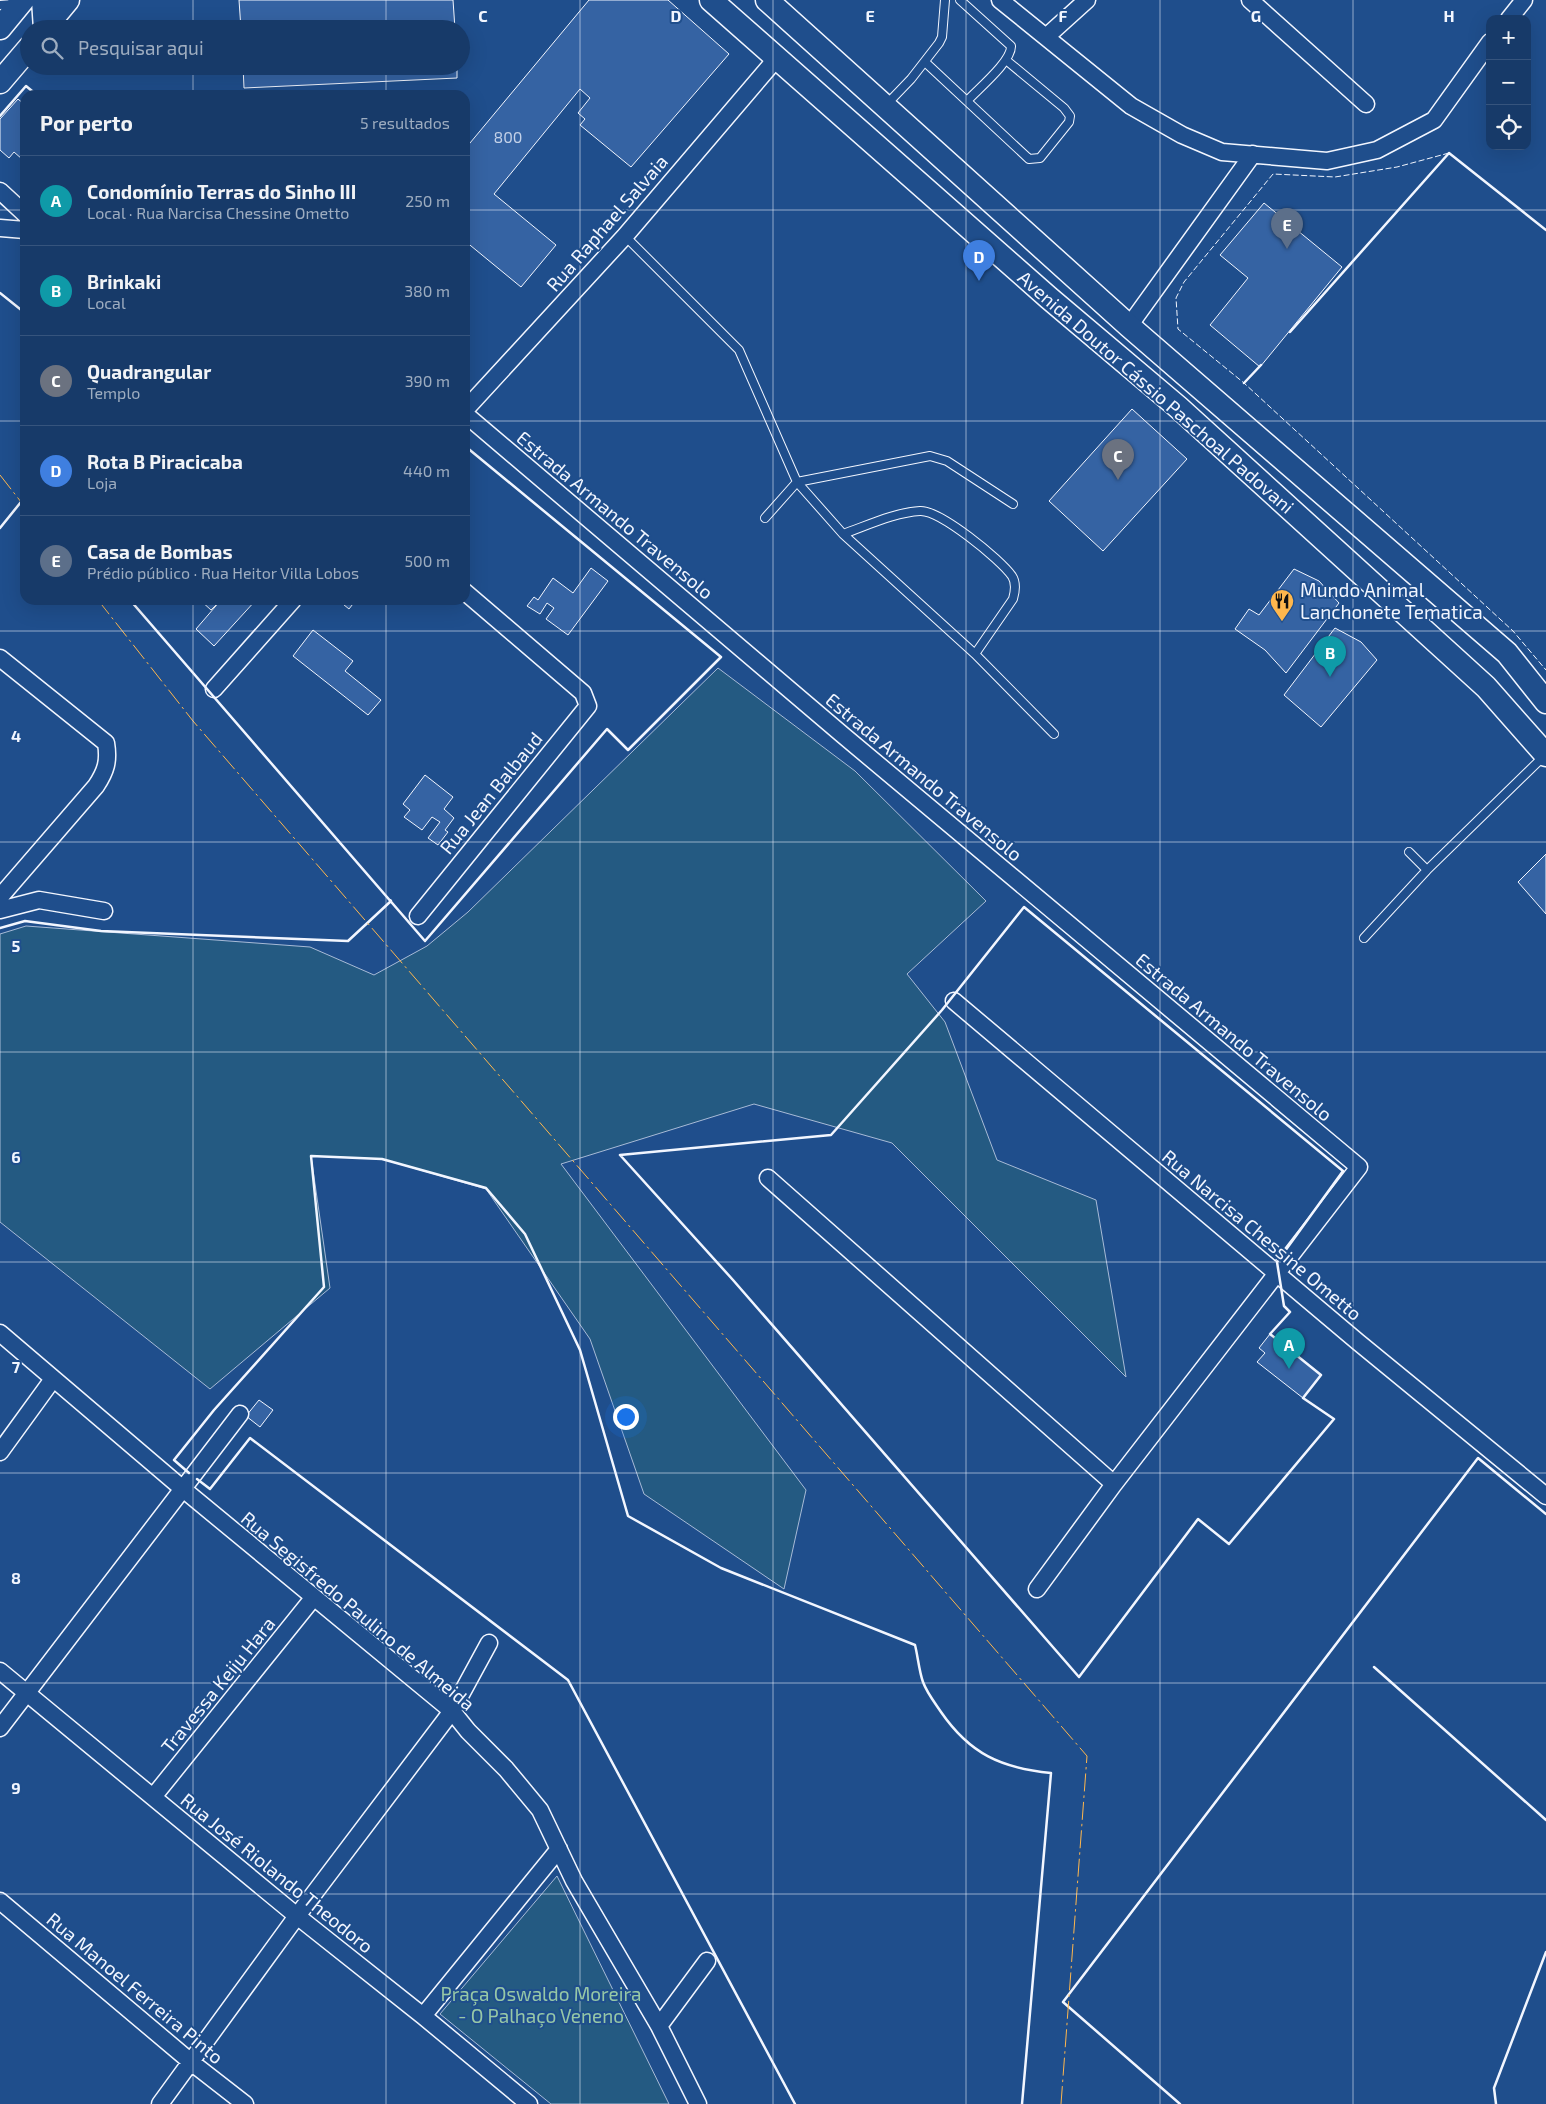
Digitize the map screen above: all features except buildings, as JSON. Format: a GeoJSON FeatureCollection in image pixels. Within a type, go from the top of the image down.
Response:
{"type":"FeatureCollection","features":[{"type":"Feature","properties":{"kind":"main road"},"geometry":{"type":"LineString","coordinates":[[43,0],[44,20]]}},
{"type":"Feature","properties":{"kind":"main road"},"geometry":{"type":"LineString","coordinates":[[52,20],[68,0]]}},
{"type":"Feature","properties":{"kind":"main road","name":"Avenida Doutor Cássio Paschoal Padovani"},"geometry":{"type":"LineString","coordinates":[[711,0],[1049,298],[1178,407],[1486,687],[1546,755]]}},
{"type":"Feature","properties":{"kind":"main road","name":"Avenida Doutor Cássio Paschoal Padovani"},"geometry":{"type":"LineString","coordinates":[[767,0],[886,105],[1129,326],[1507,653],[1546,702]]}},
{"type":"Feature","properties":{"kind":"main road"},"geometry":{"type":"LineString","coordinates":[[0,28],[14,3]]}},
{"type":"Feature","properties":{"kind":"main road"},"geometry":{"type":"LineString","coordinates":[[0,82],[20,59]]}},
{"type":"Feature","properties":{"kind":"main road"},"geometry":{"type":"LineString","coordinates":[[1049,298],[1065,303],[1114,337],[1122,335],[1129,326]]}},
{"type":"Feature","properties":{"kind":"street"},"geometry":{"type":"LineString","coordinates":[[1000,0],[1131,106],[1182,135],[1222,152],[1327,161],[1377,150],[1434,120],[1486,48]]}},
{"type":"Feature","properties":{"kind":"street"},"geometry":{"type":"LineString","coordinates":[[1046,37],[1087,0]]}},
{"type":"Feature","properties":{"kind":"street"},"geometry":{"type":"LineString","coordinates":[[1250,0],[1366,104]]}},
{"type":"Feature","properties":{"kind":"street"},"geometry":{"type":"LineString","coordinates":[[1512,15],[1524,0]]}},
{"type":"Feature","properties":{"kind":"street","name":"Rua Raphael Salvaia"},"geometry":{"type":"LineString","coordinates":[[470,406],[625,236],[776,59]]}},
{"type":"Feature","properties":{"kind":"street"},"geometry":{"type":"LineString","coordinates":[[1129,326],[1254,154]]}},
{"type":"Feature","properties":{"kind":"street"},"geometry":{"type":"LineString","coordinates":[[0,191],[20,209]]}},
{"type":"Feature","properties":{"kind":"street"},"geometry":{"type":"LineString","coordinates":[[0,228],[20,230]]}},
{"type":"Feature","properties":{"kind":"street","name":"Estrada Armando Travensolo"},"geometry":{"type":"LineString","coordinates":[[470,416],[844,736],[1359,1167],[1277,1274]]}},
{"type":"Feature","properties":{"kind":"street","name":"Rua Jean Balbaud"},"geometry":{"type":"LineString","coordinates":[[418,916],[588,706],[583,693],[470,596]]}},
{"type":"Feature","properties":{"kind":"street"},"geometry":{"type":"LineString","coordinates":[[214,689],[289,605]]}},
{"type":"Feature","properties":{"kind":"street"},"geometry":{"type":"LineString","coordinates":[[0,658],[106,743],[108,756],[106,770],[96,786],[0,897]]}},
{"type":"Feature","properties":{"kind":"street"},"geometry":{"type":"LineString","coordinates":[[0,910],[39,900],[104,911]]}},
{"type":"Feature","properties":{"kind":"street","name":"Rua Narcisa Chessine Ometto"},"geometry":{"type":"LineString","coordinates":[[954,1001],[1277,1274],[1546,1496]]}},
{"type":"Feature","properties":{"kind":"street"},"geometry":{"type":"LineString","coordinates":[[768,1178],[1114,1484]]}},
{"type":"Feature","properties":{"kind":"street"},"geometry":{"type":"LineString","coordinates":[[1037,1589],[1114,1484],[1277,1274]]}},
{"type":"Feature","properties":{"kind":"street","name":"Rua Segisfredo Paulino de Almeida"},"geometry":{"type":"LineString","coordinates":[[0,1333],[183,1489],[452,1711],[468,1731],[506,1769],[540,1810],[574,1881],[659,2026],[698,2104]]}},
{"type":"Feature","properties":{"kind":"street"},"geometry":{"type":"LineString","coordinates":[[0,1452],[54,1379]]}},
{"type":"Feature","properties":{"kind":"street"},"geometry":{"type":"LineString","coordinates":[[0,1728],[240,1414]]}},
{"type":"Feature","properties":{"kind":"street","name":"Travessa Keiju Hara"},"geometry":{"type":"LineString","coordinates":[[153,1798],[314,1597]]}},
{"type":"Feature","properties":{"kind":"street"},"geometry":{"type":"LineString","coordinates":[[160,2104],[297,1916],[452,1711],[489,1643]]}},
{"type":"Feature","properties":{"kind":"street","name":"Rua José Riolando Theodoro"},"geometry":{"type":"LineString","coordinates":[[0,1671],[297,1916],[424,2016],[529,2104]]}},
{"type":"Feature","properties":{"kind":"street"},"geometry":{"type":"LineString","coordinates":[[424,2016],[559,1849]]}},
{"type":"Feature","properties":{"kind":"street","name":"Rua Manoel Ferreira Pinto"},"geometry":{"type":"LineString","coordinates":[[0,1901],[191,2062],[245,2104]]}},
{"type":"Feature","properties":{"kind":"street"},"geometry":{"type":"LineString","coordinates":[[659,2026],[707,1961]]}},
{"type":"Feature","properties":{"kind":"lane"},"geometry":{"type":"LineString","coordinates":[[886,105],[925,62],[939,43],[942,37],[945,0]]}},
{"type":"Feature","properties":{"kind":"lane"},"geometry":{"type":"LineString","coordinates":[[960,0],[1011,46],[1012,51],[1006,60],[967,101]]}},
{"type":"Feature","properties":{"kind":"lane"},"geometry":{"type":"LineString","coordinates":[[925,62],[1029,159],[1040,158],[1069,122],[1070,116],[1064,108],[1006,60]]}},
{"type":"Feature","properties":{"kind":"lane"},"geometry":{"type":"LineString","coordinates":[[625,236],[740,350],[797,482],[843,534],[975,654],[1054,734]]}},
{"type":"Feature","properties":{"kind":"lane"},"geometry":{"type":"LineString","coordinates":[[765,518],[797,482],[930,456],[947,461],[1013,504]]}},
{"type":"Feature","properties":{"kind":"lane"},"geometry":{"type":"LineString","coordinates":[[843,534],[905,513],[920,510],[929,511],[984,547],[1013,578],[1015,589],[1014,599],[975,654]]}},
{"type":"Feature","properties":{"kind":"lane"},"geometry":{"type":"LineString","coordinates":[[1364,938],[1427,870],[1546,755]]}},
{"type":"Feature","properties":{"kind":"lane"},"geometry":{"type":"LineString","coordinates":[[1409,852],[1427,870]]}},
{"type":"Feature","properties":{"kind":"green space"},"geometry":{"type":"Polygon","coordinates":[[[718,668],[855,771],[986,901],[907,974],[945,1022],[997,1160],[1096,1200],[1126,1377],[892,1143],[754,1104],[561,1164],[806,1490],[784,1589],[644,1494],[590,1339],[486,1189],[382,1159],[311,1156],[330,1288],[210,1389],[0,1222],[0,934],[26,926],[310,947],[374,975],[427,946],[468,912],[718,668]]]}},
{"type":"Feature","properties":{"kind":"green space","name":"Praça Oswaldo Moreira - O Palhaço Veneno"},"geometry":{"type":"Polygon","coordinates":[[[557,1876],[669,2104],[551,2104],[440,2014],[557,1876]]]}},
{"type":"Feature","properties":{"kind":"fence"},"geometry":{"type":"LineString","coordinates":[[1291,331],[1449,153],[1397,167],[1335,177],[1273,174],[1184,282],[1176,298],[1178,329],[1244,383],[1513,631],[1546,670]]}},
{"type":"Feature","properties":{"kind":"fence"},"geometry":{"type":"LineString","coordinates":[[1244,383],[1261,365]]}},
{"type":"Feature","properties":{"kind":"wall"},"geometry":{"type":"LineString","coordinates":[[23,90],[26,86],[31,90]]}},
{"type":"Feature","properties":{"kind":"wall"},"geometry":{"type":"LineString","coordinates":[[0,116],[20,93]]}},
{"type":"Feature","properties":{"kind":"wall"},"geometry":{"type":"LineString","coordinates":[[1290,332],[1449,153],[1546,230]]}},
{"type":"Feature","properties":{"kind":"wall"},"geometry":{"type":"LineString","coordinates":[[0,293],[20,309]]}},
{"type":"Feature","properties":{"kind":"wall"},"geometry":{"type":"LineString","coordinates":[[1244,383],[1261,365]]}},
{"type":"Feature","properties":{"kind":"wall"},"geometry":{"type":"LineString","coordinates":[[134,605],[425,941],[607,729],[628,750],[721,657],[470,450]]}},
{"type":"Feature","properties":{"kind":"wall"},"geometry":{"type":"LineString","coordinates":[[0,528],[20,503]]}},
{"type":"Feature","properties":{"kind":"wall"},"geometry":{"type":"LineString","coordinates":[[0,928],[25,921],[101,931],[348,941],[390,900]]}},
{"type":"Feature","properties":{"kind":"wall"},"geometry":{"type":"LineString","coordinates":[[1024,907],[1343,1171],[1277,1262],[1284,1306],[1290,1312],[1270,1334],[1321,1375],[1303,1398],[1334,1419],[1229,1544],[1198,1519],[1079,1677],[733,1280],[620,1155],[831,1135],[942,1010],[1024,907]]}},
{"type":"Feature","properties":{"kind":"wall"},"geometry":{"type":"LineString","coordinates":[[189,1473],[174,1460],[214,1410],[324,1287],[311,1156],[382,1159],[486,1188],[525,1234],[580,1350],[628,1516],[721,1568],[915,1645],[922,1678],[927,1690],[941,1712],[963,1739],[1002,1763],[1033,1771],[1051,1773],[1022,2104]]}},
{"type":"Feature","properties":{"kind":"wall"},"geometry":{"type":"LineString","coordinates":[[197,1479],[210,1489],[250,1438],[568,1680],[795,2104]]}},
{"type":"Feature","properties":{"kind":"wall"},"geometry":{"type":"LineString","coordinates":[[1180,2104],[1063,2002],[1478,1458],[1546,1514]]}},
{"type":"Feature","properties":{"kind":"wall"},"geometry":{"type":"LineString","coordinates":[[1374,1667],[1546,1820]]}},
{"type":"Feature","properties":{"kind":"wall"},"geometry":{"type":"LineString","coordinates":[[1496,2104],[1494,2088],[1546,1952]]}},
{"type":"Feature","properties":{"kind":"power"},"geometry":{"type":"LineString","coordinates":[[0,475],[20,501]]}},
{"type":"Feature","properties":{"kind":"power"},"geometry":{"type":"LineString","coordinates":[[102,605],[193,721],[1087,1756],[1061,2104]]}},
{"type":"Feature","properties":{"kind":"place","name":"Casa de Bombas"},"geometry":{"type":"Point","coordinates":[1287,249]}},
{"type":"Feature","properties":{"kind":"place","name":"Rota B Piracicaba"},"geometry":{"type":"Point","coordinates":[979,281]}},
{"type":"Feature","properties":{"kind":"place","name":"Quadrangular"},"geometry":{"type":"Point","coordinates":[1118,480]}},
{"type":"Feature","properties":{"kind":"place","name":"Mundo Animal Lanchonete Tematica"},"geometry":{"type":"Point","coordinates":[1282,622]}},
{"type":"Feature","properties":{"kind":"place","name":"Brinkaki"},"geometry":{"type":"Point","coordinates":[1330,677]}},
{"type":"Feature","properties":{"kind":"place","name":"Condomínio Terras do Sinho III"},"geometry":{"type":"Point","coordinates":[1289,1369]}}]}
